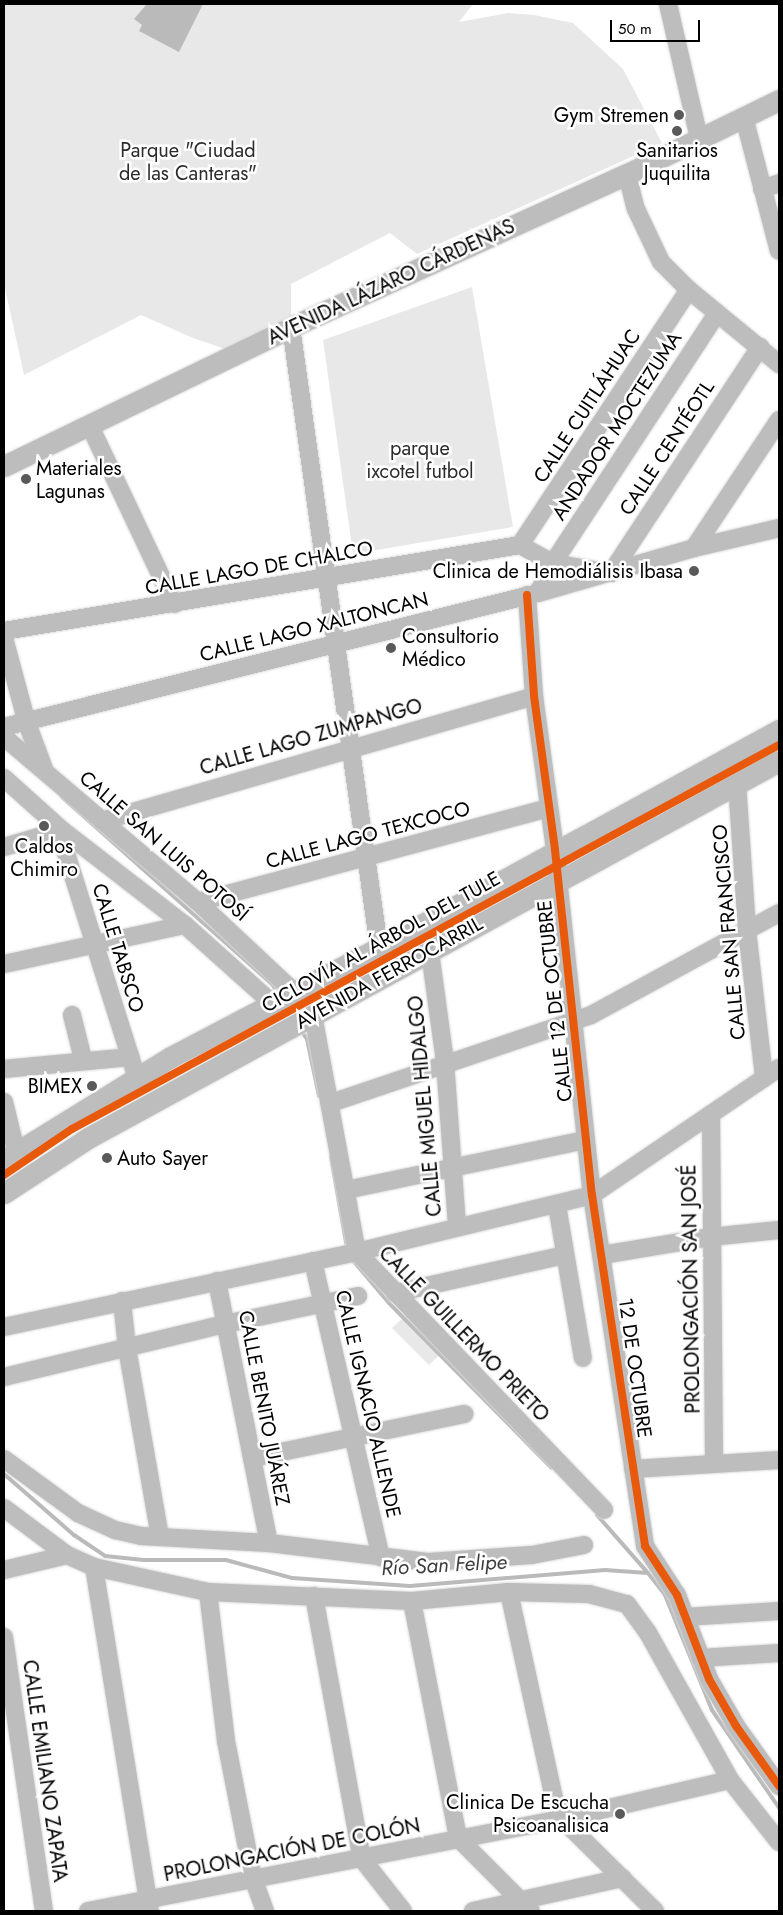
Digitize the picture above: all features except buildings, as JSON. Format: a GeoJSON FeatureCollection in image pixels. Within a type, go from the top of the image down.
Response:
{"type":"FeatureCollection","features":[{"type":"Feature","properties":{"kind":"main road","name":"AVENIDA LÁZARO CÁRDENAS"},"geometry":{"type":"LineString","coordinates":[[4,466],[291,327],[627,174],[779,100]]}},
{"type":"Feature","properties":{"kind":"main road","name":"AVENIDA FERROCARRIL"},"geometry":{"type":"LineString","coordinates":[[9,1147],[779,730]]}},
{"type":"Feature","properties":{"kind":"main road","name":"AVENIDA FERROCARRIL"},"geometry":{"type":"LineString","coordinates":[[4,1193],[88,1138],[430,952],[558,879],[779,761]]}},
{"type":"Feature","properties":{"kind":"street"},"geometry":{"type":"LineString","coordinates":[[668,4],[699,138]]}},
{"type":"Feature","properties":{"kind":"street"},"geometry":{"type":"LineString","coordinates":[[744,117],[779,252]]}},
{"type":"Feature","properties":{"kind":"street"},"geometry":{"type":"LineString","coordinates":[[627,174],[650,242],[661,262],[689,290],[779,364]]}},
{"type":"Feature","properties":{"kind":"street"},"geometry":{"type":"LineString","coordinates":[[762,189],[779,183]]}},
{"type":"Feature","properties":{"kind":"street","name":"CALLE CUITLÁHUAC"},"geometry":{"type":"LineString","coordinates":[[520,545],[689,290]]}},
{"type":"Feature","properties":{"kind":"street","name":"ANDADOR MOCTEZUMA"},"geometry":{"type":"LineString","coordinates":[[553,563],[717,313]]}},
{"type":"Feature","properties":{"kind":"street"},"geometry":{"type":"LineString","coordinates":[[291,327],[334,644],[351,746],[379,948]]}},
{"type":"Feature","properties":{"kind":"street","name":"CALLE CENTÉOTL"},"geometry":{"type":"LineString","coordinates":[[610,573],[760,347]]}},
{"type":"Feature","properties":{"kind":"street"},"geometry":{"type":"LineString","coordinates":[[694,548],[779,420]]}},
{"type":"Feature","properties":{"kind":"street"},"geometry":{"type":"LineString","coordinates":[[90,426],[174,604]]}},
{"type":"Feature","properties":{"kind":"street","name":"CALLE LAGO XALTONCAN"},"geometry":{"type":"LineString","coordinates":[[4,727],[27,723],[532,594],[694,548],[779,528]]}},
{"type":"Feature","properties":{"kind":"street"},"geometry":{"type":"LineString","coordinates":[[520,545],[553,563],[610,573]]}},
{"type":"Feature","properties":{"kind":"street","name":"CALLE LAGO DE CHALCO"},"geometry":{"type":"LineString","coordinates":[[4,631],[520,545]]}},
{"type":"Feature","properties":{"kind":"street"},"geometry":{"type":"LineString","coordinates":[[532,594],[553,563]]}},
{"type":"Feature","properties":{"kind":"street","name":"CALLE 12 DE OCTUBRE"},"geometry":{"type":"LineString","coordinates":[[532,594],[534,696],[555,850],[592,1195]]}},
{"type":"Feature","properties":{"kind":"street"},"geometry":{"type":"LineString","coordinates":[[4,638],[27,723],[44,769]]}},
{"type":"Feature","properties":{"kind":"street","name":"CALLE LAGO ZUMPANGO"},"geometry":{"type":"LineString","coordinates":[[102,821],[351,746],[534,696]]}},
{"type":"Feature","properties":{"kind":"street","name":"CALLE SAN LUIS POTOSÍ"},"geometry":{"type":"LineString","coordinates":[[4,737],[44,769],[198,902],[282,998]]}},
{"type":"Feature","properties":{"kind":"street"},"geometry":{"type":"LineString","coordinates":[[4,778],[61,831],[282,998]]}},
{"type":"Feature","properties":{"kind":"street","name":"CALLE SAN FRANCISCO"},"geometry":{"type":"LineString","coordinates":[[738,783],[747,930],[764,1078]]}},
{"type":"Feature","properties":{"kind":"street","name":"CALLE LAGO TEXCOCO"},"geometry":{"type":"LineString","coordinates":[[198,902],[548,808]]}},
{"type":"Feature","properties":{"kind":"street"},"geometry":{"type":"LineString","coordinates":[[4,846],[61,831]]}},
{"type":"Feature","properties":{"kind":"street","name":"CALLE TABSCO"},"geometry":{"type":"LineString","coordinates":[[61,831],[137,1078]]}},
{"type":"Feature","properties":{"kind":"street"},"geometry":{"type":"LineString","coordinates":[[331,1103],[446,1062],[573,1021],[618,1001],[779,913]]}},
{"type":"Feature","properties":{"kind":"street"},"geometry":{"type":"LineString","coordinates":[[4,964],[96,946],[185,925]]}},
{"type":"Feature","properties":{"kind":"street","name":"CALLE MIGUEL HIDALGO"},"geometry":{"type":"LineString","coordinates":[[430,952],[446,1062],[451,1168],[457,1226]]}},
{"type":"Feature","properties":{"kind":"street"},"geometry":{"type":"LineString","coordinates":[[72,1015],[83,1059]]}},
{"type":"Feature","properties":{"kind":"street","name":"CALLE GUILLERMO PRIETO"},"geometry":{"type":"LineString","coordinates":[[303,1020],[331,1103],[346,1190],[350,1253],[395,1293],[604,1510]]}},
{"type":"Feature","properties":{"kind":"street"},"geometry":{"type":"LineString","coordinates":[[4,1070],[83,1059],[130,1057]]}},
{"type":"Feature","properties":{"kind":"street"},"geometry":{"type":"LineString","coordinates":[[4,1327],[350,1253],[457,1226],[557,1205],[592,1195],[779,1068]]}},
{"type":"Feature","properties":{"kind":"street"},"geometry":{"type":"LineString","coordinates":[[4,1102],[9,1147]]}},
{"type":"Feature","properties":{"kind":"street","name":"PROLONGACIÓN SAN JOSÉ"},"geometry":{"type":"LineString","coordinates":[[711,1114],[710,1237],[714,1463]]}},
{"type":"Feature","properties":{"kind":"street"},"geometry":{"type":"LineString","coordinates":[[346,1190],[586,1140]]}},
{"type":"Feature","properties":{"kind":"street","name":"12 DE OCTUBRE"},"geometry":{"type":"LineString","coordinates":[[592,1195],[645,1546],[674,1588],[685,1617]]}},
{"type":"Feature","properties":{"kind":"street"},"geometry":{"type":"LineString","coordinates":[[557,1205],[583,1358]]}},
{"type":"Feature","properties":{"kind":"street"},"geometry":{"type":"LineString","coordinates":[[602,1256],[710,1237],[779,1230]]}},
{"type":"Feature","properties":{"kind":"street"},"geometry":{"type":"LineString","coordinates":[[395,1293],[566,1255]]}},
{"type":"Feature","properties":{"kind":"street","name":"CALLE IGNACIO ALLENDE"},"geometry":{"type":"LineString","coordinates":[[313,1261],[381,1557]]}},
{"type":"Feature","properties":{"kind":"street","name":"CALLE BENITO JUÁREZ"},"geometry":{"type":"LineString","coordinates":[[218,1281],[269,1544]]}},
{"type":"Feature","properties":{"kind":"street"},"geometry":{"type":"LineString","coordinates":[[4,1376],[225,1324],[358,1296]]}},
{"type":"Feature","properties":{"kind":"street"},"geometry":{"type":"LineString","coordinates":[[122,1302],[127,1348],[160,1537]]}},
{"type":"Feature","properties":{"kind":"street"},"geometry":{"type":"LineString","coordinates":[[252,1458],[465,1414]]}},
{"type":"Feature","properties":{"kind":"street"},"geometry":{"type":"LineString","coordinates":[[4,1459],[78,1512],[115,1530],[160,1537],[269,1544],[428,1562],[532,1555],[584,1545]]}},
{"type":"Feature","properties":{"kind":"street"},"geometry":{"type":"LineString","coordinates":[[633,1469],[779,1460]]}},
{"type":"Feature","properties":{"kind":"street"},"geometry":{"type":"LineString","coordinates":[[4,1508],[67,1555],[94,1567],[208,1592],[412,1601],[509,1592],[589,1594],[628,1604],[648,1633],[730,1780],[779,1842]]}},
{"type":"Feature","properties":{"kind":"street"},"geometry":{"type":"LineString","coordinates":[[4,1570],[67,1555]]}},
{"type":"Feature","properties":{"kind":"street"},"geometry":{"type":"LineString","coordinates":[[94,1567],[149,1906]]}},
{"type":"Feature","properties":{"kind":"street"},"geometry":{"type":"LineString","coordinates":[[208,1592],[226,1740],[254,1878],[265,1911]]}},
{"type":"Feature","properties":{"kind":"street"},"geometry":{"type":"LineString","coordinates":[[509,1592],[554,1798],[562,1820],[655,1911]]}},
{"type":"Feature","properties":{"kind":"street"},"geometry":{"type":"LineString","coordinates":[[314,1596],[362,1859],[403,1911]]}},
{"type":"Feature","properties":{"kind":"street"},"geometry":{"type":"LineString","coordinates":[[412,1601],[458,1838],[526,1906]]}},
{"type":"Feature","properties":{"kind":"street"},"geometry":{"type":"LineString","coordinates":[[779,1611],[685,1617],[700,1658],[736,1726],[779,1786]]}},
{"type":"Feature","properties":{"kind":"street","name":"CALLE EMILIANO ZAPATA"},"geometry":{"type":"LineString","coordinates":[[4,1637],[44,1911]]}},
{"type":"Feature","properties":{"kind":"street"},"geometry":{"type":"LineString","coordinates":[[700,1658],[779,1653]]}},
{"type":"Feature","properties":{"kind":"street","name":"PROLONGACIÓN DE COLÓN"},"geometry":{"type":"LineString","coordinates":[[88,1911],[149,1906],[254,1878],[362,1859],[458,1838],[562,1820],[730,1780]]}},
{"type":"Feature","properties":{"kind":"street"},"geometry":{"type":"LineString","coordinates":[[472,1911],[526,1906],[622,1878]]}},
{"type":"Feature","properties":{"kind":"green space","name":"Parque \"Ciudad de las Canteras\""},"geometry":{"type":"Polygon","coordinates":[[[4,4],[473,4],[459,22],[508,13],[534,15],[573,23],[623,69],[662,143],[417,254],[390,233],[291,284],[291,327],[237,353],[193,338],[141,315],[24,375],[4,284],[4,4]]]}},
{"type":"Feature","properties":{"kind":"green space","name":"parque ixcotel futbol"},"geometry":{"type":"Polygon","coordinates":[[[472,287],[513,527],[353,554],[323,340],[472,287]]]}},
{"type":"Feature","properties":{"kind":"green space"},"geometry":{"type":"Polygon","coordinates":[[[409,1312],[446,1349],[429,1365],[392,1328],[409,1312]]]}},
{"type":"Feature","properties":{"kind":"shaded area"},"geometry":{"type":"Polygon","coordinates":[[[147,4],[203,4],[179,52],[139,31],[142,25],[134,19],[147,4]]]}},
{"type":"Feature","properties":{"kind":"waterway"},"geometry":{"type":"LineString","coordinates":[[62,797],[273,985],[278,994]]}},
{"type":"Feature","properties":{"kind":"waterway"},"geometry":{"type":"LineString","coordinates":[[300,1029],[307,1039],[319,1096]]}},
{"type":"Feature","properties":{"kind":"waterway"},"geometry":{"type":"LineString","coordinates":[[331,1157],[347,1248]]}},
{"type":"Feature","properties":{"kind":"waterway"},"geometry":{"type":"LineString","coordinates":[[350,1257],[389,1303],[551,1467]]}},
{"type":"Feature","properties":{"kind":"waterway","name":"Río San Felipe"},"geometry":{"type":"LineString","coordinates":[[4,1474],[74,1535],[105,1556],[144,1560],[226,1560],[292,1578],[410,1586],[605,1570],[648,1573],[665,1595],[712,1710],[779,1808]]}},
{"type":"Feature","properties":{"kind":"waterway"},"geometry":{"type":"LineString","coordinates":[[597,1515],[648,1573]]}},
{"type":"Feature","properties":{"kind":"cycle path"},"geometry":{"type":"LineString","coordinates":[[527,595],[534,696],[555,850],[592,1195],[645,1546],[677,1595],[709,1679],[736,1726],[779,1786]]}},
{"type":"Feature","properties":{"kind":"cycle path","name":"CICLOVÍA AL ÁRBOL DEL TULE"},"geometry":{"type":"LineString","coordinates":[[4,1175],[72,1129],[779,745]]}},
{"type":"Feature","properties":{"kind":"place","name":"Gym Stremen"},"geometry":{"type":"Point","coordinates":[679,115]}},
{"type":"Feature","properties":{"kind":"place","name":"Sanitarios Juquilita"},"geometry":{"type":"Point","coordinates":[677,131]}},
{"type":"Feature","properties":{"kind":"place","name":"Materiales Lagunas"},"geometry":{"type":"Point","coordinates":[26,479]}},
{"type":"Feature","properties":{"kind":"place","name":"Clinica de Hemodiálisis Ibasa"},"geometry":{"type":"Point","coordinates":[694,571]}},
{"type":"Feature","properties":{"kind":"place","name":"Consultorio Médico"},"geometry":{"type":"Point","coordinates":[391,648]}},
{"type":"Feature","properties":{"kind":"place","name":"Caldos Chimiro"},"geometry":{"type":"Point","coordinates":[44,826]}},
{"type":"Feature","properties":{"kind":"place","name":"BIMEX"},"geometry":{"type":"Point","coordinates":[92,1086]}},
{"type":"Feature","properties":{"kind":"place","name":"Auto Sayer"},"geometry":{"type":"Point","coordinates":[107,1158]}},
{"type":"Feature","properties":{"kind":"place","name":"Clinica De Escucha Psicoanalisica"},"geometry":{"type":"Point","coordinates":[620,1814]}}]}
